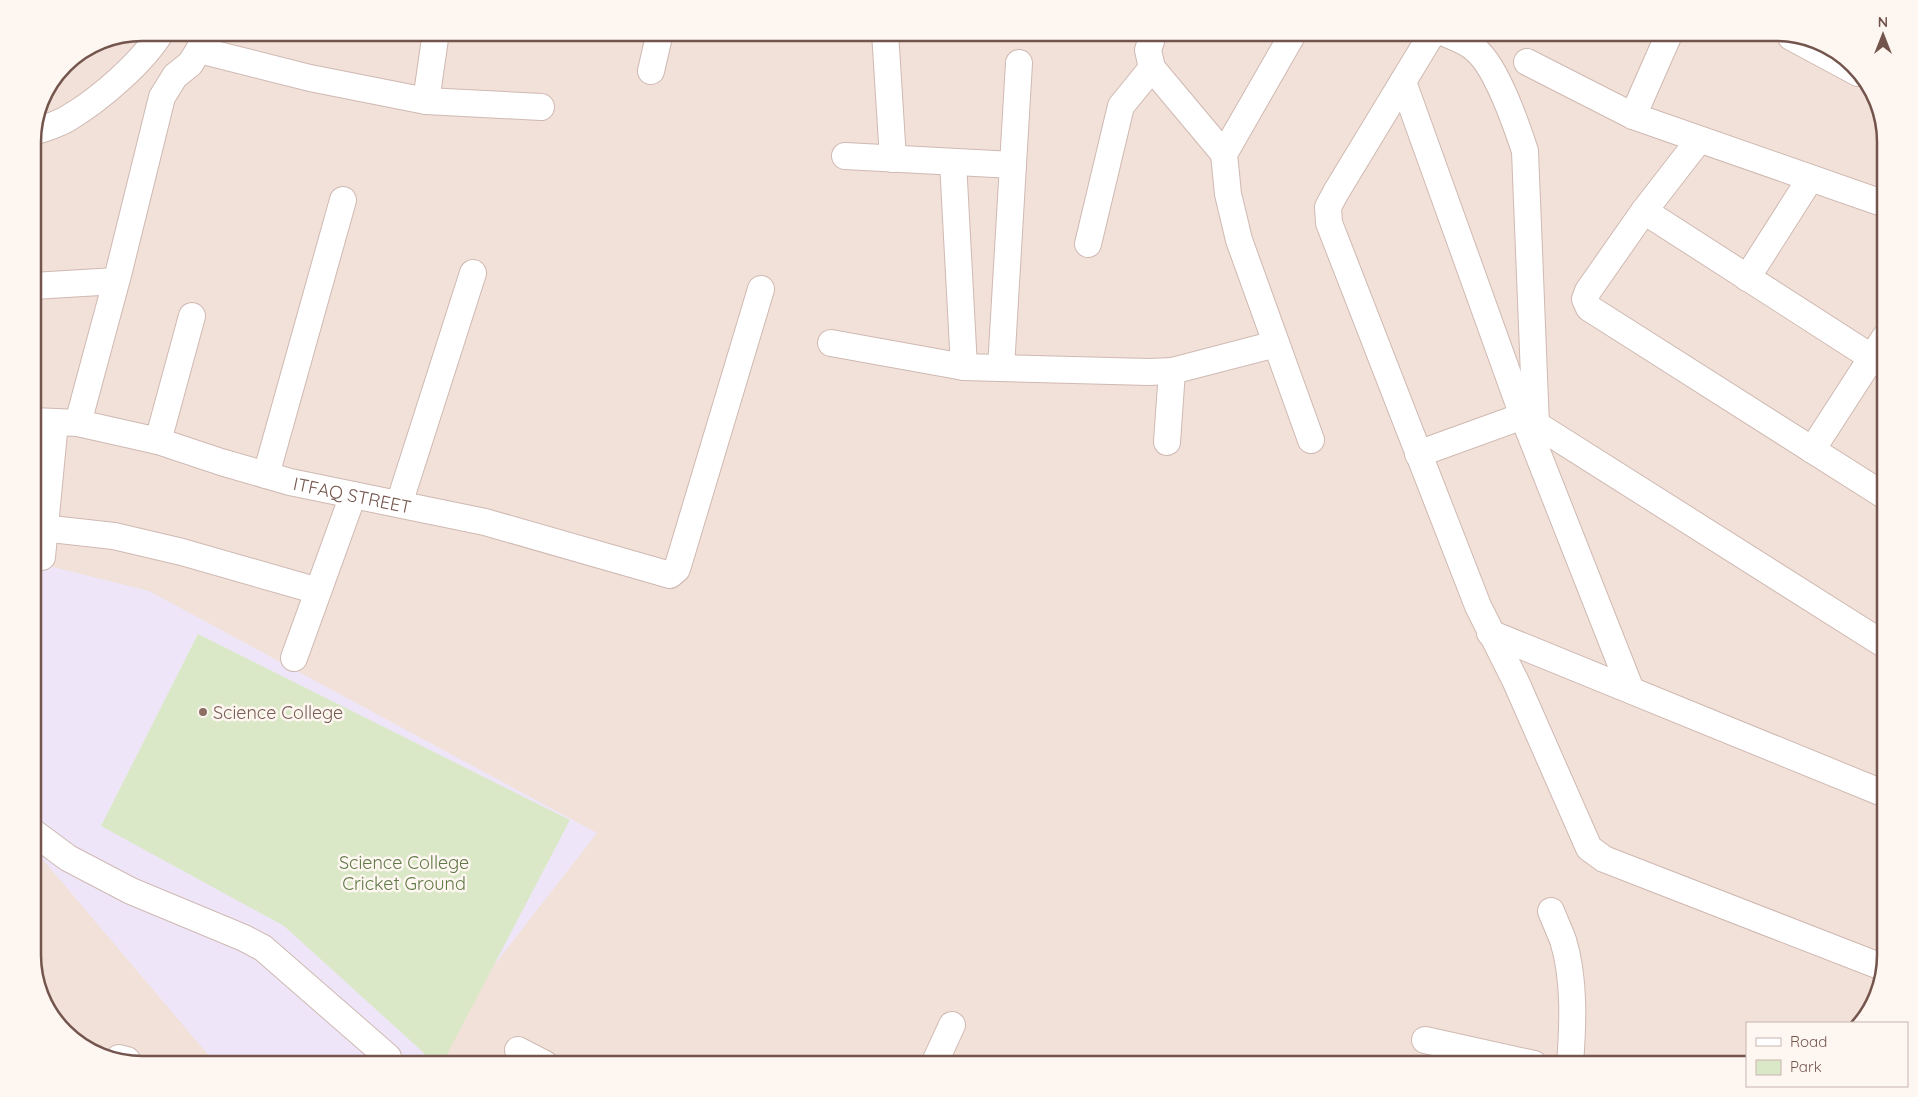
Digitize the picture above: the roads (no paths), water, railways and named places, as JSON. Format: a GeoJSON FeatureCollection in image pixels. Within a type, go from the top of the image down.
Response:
{"type":"FeatureCollection","features":[{"type":"Feature","properties":{"kind":"street"},"geometry":{"type":"LineString","coordinates":[[42,129],[69,118],[114,84],[149,51],[156,41]]}},
{"type":"Feature","properties":{"kind":"street"},"geometry":{"type":"LineString","coordinates":[[41,515],[55,422],[116,281],[162,97],[175,76],[190,64],[202,41],[310,78],[426,101],[541,107]]}},
{"type":"Feature","properties":{"kind":"street"},"geometry":{"type":"LineString","coordinates":[[426,101],[435,41]]}},
{"type":"Feature","properties":{"kind":"street"},"geometry":{"type":"LineString","coordinates":[[651,71],[658,41]]}},
{"type":"Feature","properties":{"kind":"street"},"geometry":{"type":"LineString","coordinates":[[886,41],[893,159]]}},
{"type":"Feature","properties":{"kind":"street"},"geometry":{"type":"LineString","coordinates":[[1151,41],[1148,50],[1152,68],[1224,154],[1228,194],[1238,240],[1311,440]]}},
{"type":"Feature","properties":{"kind":"street"},"geometry":{"type":"LineString","coordinates":[[1224,154],[1289,41]]}},
{"type":"Feature","properties":{"kind":"street"},"geometry":{"type":"LineString","coordinates":[[1428,41],[1328,207],[1329,224],[1478,606],[1516,682],[1589,848],[1604,859],[1876,965]]}},
{"type":"Feature","properties":{"kind":"street"},"geometry":{"type":"LineString","coordinates":[[1461,41],[1475,48],[1486,60],[1513,114],[1525,150],[1530,421]]}},
{"type":"Feature","properties":{"kind":"street"},"geometry":{"type":"LineString","coordinates":[[1633,116],[1666,41]]}},
{"type":"Feature","properties":{"kind":"street"},"geometry":{"type":"LineString","coordinates":[[1812,48],[1834,60]]}},
{"type":"Feature","properties":{"kind":"street"},"geometry":{"type":"LineString","coordinates":[[1527,62],[1633,116],[1877,201]]}},
{"type":"Feature","properties":{"kind":"street"},"geometry":{"type":"LineString","coordinates":[[1001,368],[1018,63]]}},
{"type":"Feature","properties":{"kind":"street"},"geometry":{"type":"LineString","coordinates":[[1088,244],[1121,106],[1152,68]]}},
{"type":"Feature","properties":{"kind":"street"},"geometry":{"type":"LineString","coordinates":[[1403,82],[1631,690]]}},
{"type":"Feature","properties":{"kind":"street"},"geometry":{"type":"LineString","coordinates":[[1699,140],[1644,211],[1588,291],[1585,299],[1589,308],[1877,491]]}},
{"type":"Feature","properties":{"kind":"street"},"geometry":{"type":"LineString","coordinates":[[845,156],[1013,165]]}},
{"type":"Feature","properties":{"kind":"street"},"geometry":{"type":"LineString","coordinates":[[954,162],[964,367]]}},
{"type":"Feature","properties":{"kind":"street"},"geometry":{"type":"LineString","coordinates":[[1747,278],[1810,179]]}},
{"type":"Feature","properties":{"kind":"street"},"geometry":{"type":"LineString","coordinates":[[266,475],[343,200]]}},
{"type":"Feature","properties":{"kind":"street"},"geometry":{"type":"LineString","coordinates":[[1644,211],[1747,278],[1877,351]]}},
{"type":"Feature","properties":{"kind":"street"},"geometry":{"type":"LineString","coordinates":[[399,504],[473,274]]}},
{"type":"Feature","properties":{"kind":"street"},"geometry":{"type":"LineString","coordinates":[[41,286],[116,281]]}},
{"type":"Feature","properties":{"kind":"street","name":"ITFAQ STREET"},"geometry":{"type":"LineString","coordinates":[[55,422],[158,441],[290,482],[485,522],[670,574],[677,569],[761,289]]}},
{"type":"Feature","properties":{"kind":"street"},"geometry":{"type":"LineString","coordinates":[[158,441],[192,316]]}},
{"type":"Feature","properties":{"kind":"street"},"geometry":{"type":"LineString","coordinates":[[831,343],[964,367],[1172,371],[1276,344]]}},
{"type":"Feature","properties":{"kind":"street"},"geometry":{"type":"LineString","coordinates":[[1812,450],[1877,359]]}},
{"type":"Feature","properties":{"kind":"street"},"geometry":{"type":"LineString","coordinates":[[1167,442],[1172,371]]}},
{"type":"Feature","properties":{"kind":"street"},"geometry":{"type":"LineString","coordinates":[[1418,454],[1530,421],[1877,640]]}},
{"type":"Feature","properties":{"kind":"street"},"geometry":{"type":"LineString","coordinates":[[294,658],[353,495]]}},
{"type":"Feature","properties":{"kind":"street"},"geometry":{"type":"LineString","coordinates":[[41,528],[114,536],[182,552],[318,591]]}},
{"type":"Feature","properties":{"kind":"street"},"geometry":{"type":"LineString","coordinates":[[41,547],[42,557]]}},
{"type":"Feature","properties":{"kind":"street"},"geometry":{"type":"LineString","coordinates":[[1490,633],[1877,790]]}},
{"type":"Feature","properties":{"kind":"street"},"geometry":{"type":"LineString","coordinates":[[41,838],[68,858],[131,891],[244,938],[263,948],[387,1056]]}},
{"type":"Feature","properties":{"kind":"street"},"geometry":{"type":"LineString","coordinates":[[1551,911],[1563,941],[1570,985],[1574,1020],[1571,1056]]}},
{"type":"Feature","properties":{"kind":"street"},"geometry":{"type":"LineString","coordinates":[[938,1056],[952,1025]]}},
{"type":"Feature","properties":{"kind":"street"},"geometry":{"type":"LineString","coordinates":[[1425,1040],[1498,1056]]}},
{"type":"Feature","properties":{"kind":"street"},"geometry":{"type":"LineString","coordinates":[[518,1050],[529,1056]]}},
{"type":"Feature","properties":{"kind":"place","name":"Science College"},"geometry":{"type":"Point","coordinates":[203,712]}},
{"type":"Feature","properties":{"kind":"park label","name":"Science College Cricket Ground"},"geometry":{"type":"Point","coordinates":[404,872]}}]}
